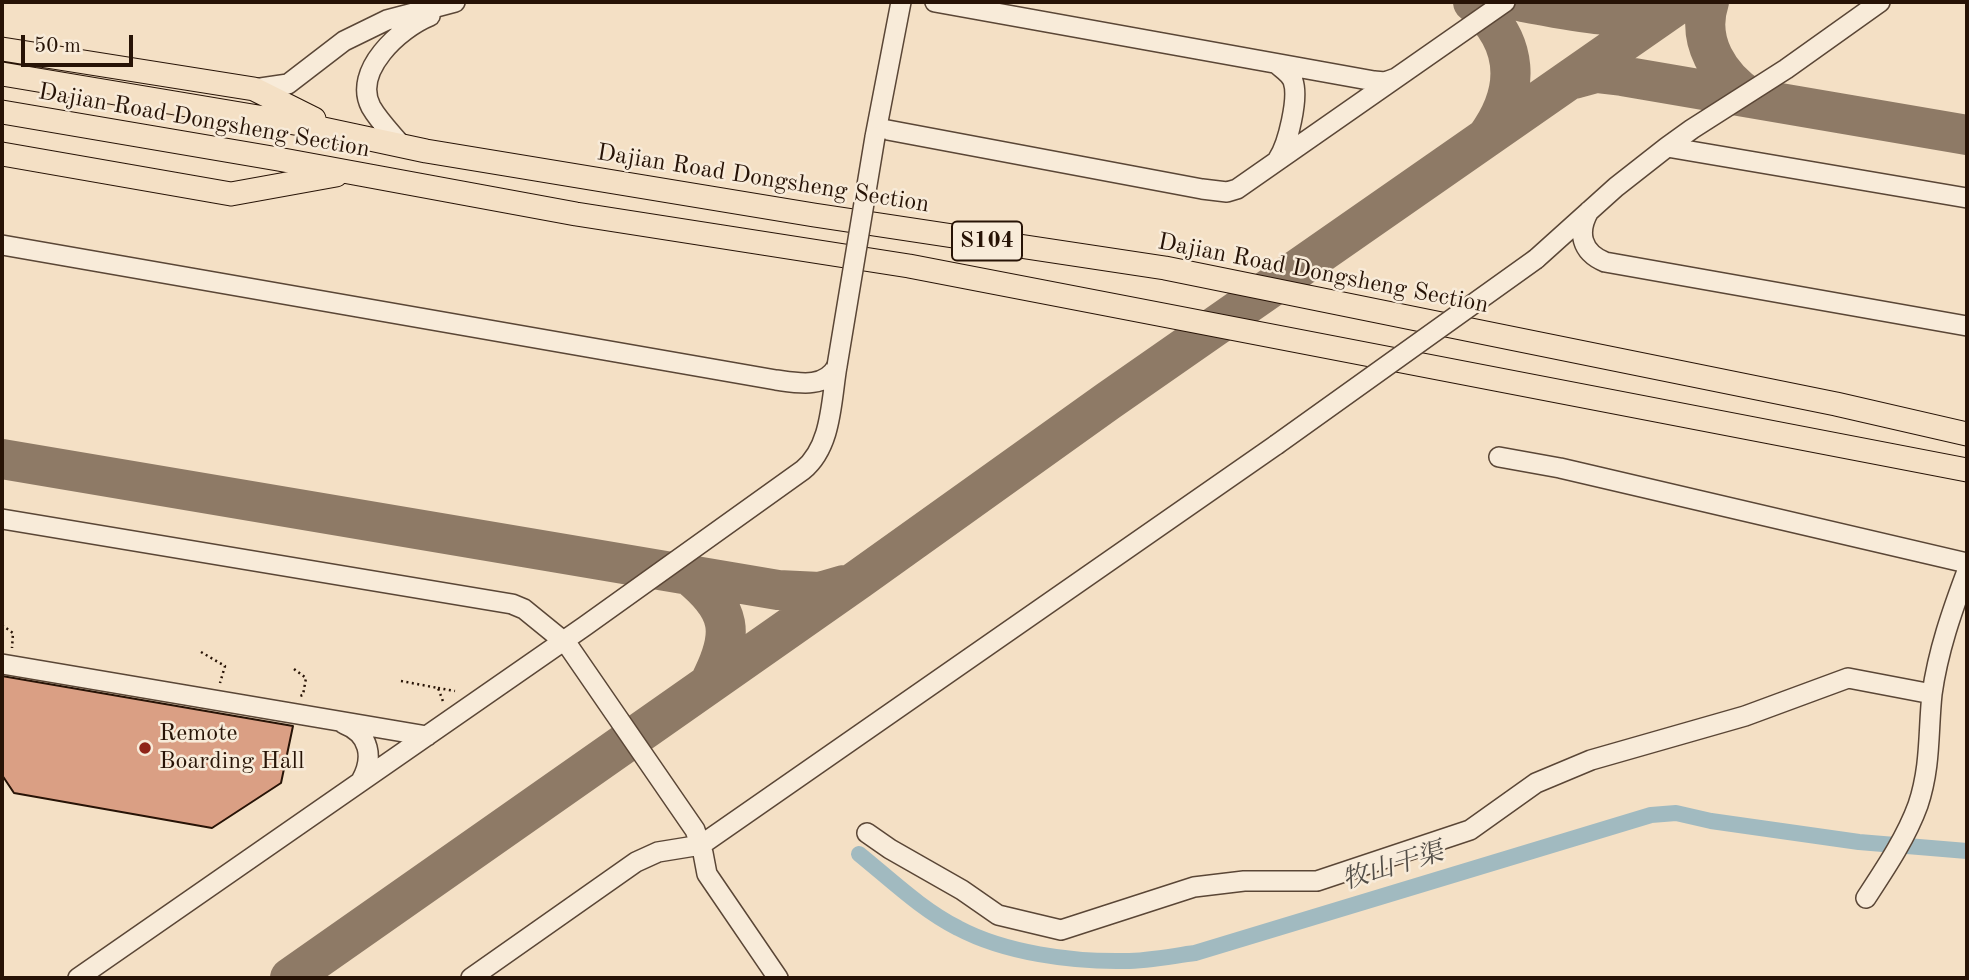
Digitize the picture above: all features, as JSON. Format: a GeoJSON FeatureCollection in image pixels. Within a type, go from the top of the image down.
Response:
{"type":"FeatureCollection","features":[{"type":"Feature","properties":{"kind":"main road"},"geometry":{"type":"LineString","coordinates":[[2,49],[254,89],[346,134]]}},
{"type":"Feature","properties":{"kind":"main road","name":"Dajian Road Dongsheng Section"},"geometry":{"type":"LineString","coordinates":[[2,74],[300,124],[402,146],[814,215],[1165,268],[1836,404],[1967,434]]}},
{"type":"Feature","properties":{"kind":"main road","name":"Dajian Road Dongsheng Section"},"geometry":{"type":"LineString","coordinates":[[2,112],[576,214],[909,266],[1967,470]]}},
{"type":"Feature","properties":{"kind":"main road"},"geometry":{"type":"LineString","coordinates":[[2,154],[232,194],[351,173]]}},
{"type":"Feature","properties":{"kind":"street"},"geometry":{"type":"LineString","coordinates":[[254,89],[288,84],[344,41],[387,20],[455,2]]}},
{"type":"Feature","properties":{"kind":"street"},"geometry":{"type":"LineString","coordinates":[[402,146],[371,107],[366,87],[373,67],[391,43],[414,23],[467,2]]}},
{"type":"Feature","properties":{"kind":"street"},"geometry":{"type":"LineString","coordinates":[[78,978],[564,641],[812,462],[824,438],[901,2]]}},
{"type":"Feature","properties":{"kind":"street"},"geometry":{"type":"LineString","coordinates":[[935,2],[1374,81],[1385,82],[1400,76]]}},
{"type":"Feature","properties":{"kind":"street"},"geometry":{"type":"LineString","coordinates":[[876,133],[1227,192],[1237,189],[1505,2]]}},
{"type":"Feature","properties":{"kind":"street"},"geometry":{"type":"LineString","coordinates":[[471,978],[636,862],[658,852],[701,845],[1276,445],[1536,259],[1616,187],[1667,147],[1786,69],[1880,2]]}},
{"type":"Feature","properties":{"kind":"street"},"geometry":{"type":"LineString","coordinates":[[1277,64],[1292,80],[1294,92],[1288,137],[1278,160]]}},
{"type":"Feature","properties":{"kind":"street"},"geometry":{"type":"LineString","coordinates":[[1294,92],[1306,77],[1316,71]]}},
{"type":"Feature","properties":{"kind":"street"},"geometry":{"type":"LineString","coordinates":[[1667,147],[1967,198]]}},
{"type":"Feature","properties":{"kind":"street"},"geometry":{"type":"LineString","coordinates":[[1589,211],[1583,222],[1581,237],[1589,252],[1612,264],[1967,326]]}},
{"type":"Feature","properties":{"kind":"street"},"geometry":{"type":"LineString","coordinates":[[2,245],[786,382],[819,382],[832,375],[837,366]]}},
{"type":"Feature","properties":{"kind":"street"},"geometry":{"type":"LineString","coordinates":[[1499,457],[1560,468],[1967,563]]}},
{"type":"Feature","properties":{"kind":"street"},"geometry":{"type":"LineString","coordinates":[[2,519],[512,604],[524,609],[564,641],[677,802],[695,830],[707,873],[778,978]]}},
{"type":"Feature","properties":{"kind":"street"},"geometry":{"type":"LineString","coordinates":[[1866,898],[1918,805],[1930,756],[1932,694],[1943,635],[1967,571]]}},
{"type":"Feature","properties":{"kind":"street"},"geometry":{"type":"LineString","coordinates":[[7,665],[427,736]]}},
{"type":"Feature","properties":{"kind":"street"},"geometry":{"type":"LineString","coordinates":[[867,833],[998,915],[1061,930],[1194,887],[1244,881],[1317,881],[1471,830],[1536,783],[1591,760],[1745,716],[1848,678],[1932,694]]}},
{"type":"Feature","properties":{"kind":"street"},"geometry":{"type":"LineString","coordinates":[[336,721],[354,727],[363,736],[369,749],[368,770],[361,782]]}},
{"type":"Feature","properties":{"kind":"path"},"geometry":{"type":"LineString","coordinates":[[2,625],[13,632],[7,665]]}},
{"type":"Feature","properties":{"kind":"path"},"geometry":{"type":"LineString","coordinates":[[201,652],[225,666],[222,682],[210,685]]}},
{"type":"Feature","properties":{"kind":"path"},"geometry":{"type":"LineString","coordinates":[[268,709],[303,695],[306,678],[294,670]]}},
{"type":"Feature","properties":{"kind":"path"},"geometry":{"type":"LineString","coordinates":[[401,681],[454,691]]}},
{"type":"Feature","properties":{"kind":"path"},"geometry":{"type":"LineString","coordinates":[[438,688],[450,720]]}},
{"type":"Feature","properties":{"kind":"building","name":"Remote Boarding Hall"},"geometry":{"type":"Polygon","coordinates":[[[2,676],[293,726],[281,783],[212,828],[14,793],[2,775],[2,676]]]}},
{"type":"Feature","properties":{"kind":"waterway","name":"牧山干渠"},"geometry":{"type":"LineString","coordinates":[[859,854],[932,912],[976,937],[1018,950],[1061,958],[1125,961],[1195,953],[1651,815],[1676,813],[1711,821],[1859,842],[1967,851]]}},
{"type":"Feature","properties":{"kind":"taxiway"},"geometry":{"type":"LineString","coordinates":[[1473,2],[1499,33],[1507,49],[1510,66],[1506,102],[1486,138]]}},
{"type":"Feature","properties":{"kind":"taxiway"},"geometry":{"type":"LineString","coordinates":[[1523,2],[1577,12],[1614,15],[1650,12],[1667,6]]}},
{"type":"Feature","properties":{"kind":"taxiway"},"geometry":{"type":"LineString","coordinates":[[290,978],[1108,401],[1681,2]]}},
{"type":"Feature","properties":{"kind":"taxiway"},"geometry":{"type":"LineString","coordinates":[[1709,2],[1706,31],[1713,57],[1729,80],[1751,98]]}},
{"type":"Feature","properties":{"kind":"taxiway"},"geometry":{"type":"LineString","coordinates":[[1574,79],[1596,73],[1622,76],[1967,135]]}},
{"type":"Feature","properties":{"kind":"taxiway"},"geometry":{"type":"LineString","coordinates":[[2,459],[778,590],[820,592],[844,585]]}},
{"type":"Feature","properties":{"kind":"taxiway"},"geometry":{"type":"LineString","coordinates":[[689,575],[714,600],[725,623],[723,650],[710,682]]}},
{"type":"Feature","properties":{"kind":"place","name":"Remote Boarding Hall"},"geometry":{"type":"Point","coordinates":[145,748]}}]}
